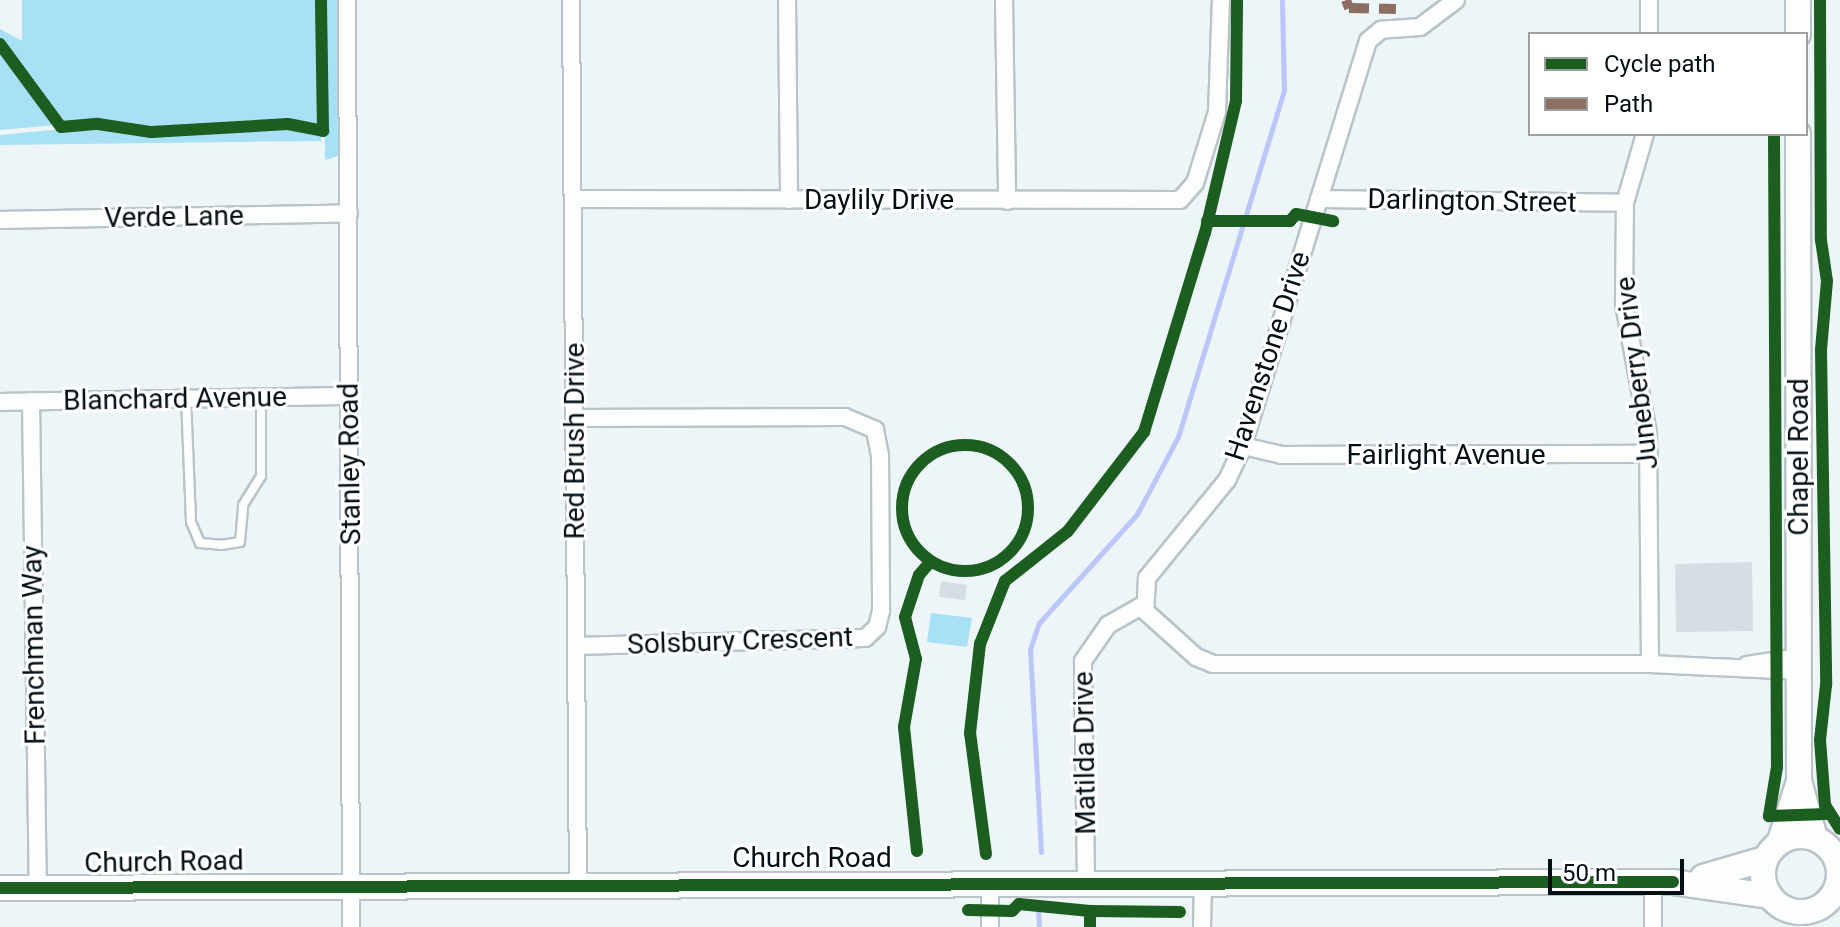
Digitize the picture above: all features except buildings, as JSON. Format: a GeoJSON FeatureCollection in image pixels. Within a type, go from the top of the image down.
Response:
{"type":"FeatureCollection","features":[{"type":"Feature","properties":{"kind":"main road"},"geometry":{"type":"LineString","coordinates":[[1798,0],[1798,32]]}},
{"type":"Feature","properties":{"kind":"main road","name":"Chapel Road"},"geometry":{"type":"LineString","coordinates":[[1798,136],[1799,781],[1815,838]]}},
{"type":"Feature","properties":{"kind":"main road","name":"Chapel Road"},"geometry":{"type":"LineString","coordinates":[[1773,850],[1799,781]]}},
{"type":"Feature","properties":{"kind":"main road"},"geometry":{"type":"LineString","coordinates":[[1815,838],[1839,876],[1815,918]]}},
{"type":"Feature","properties":{"kind":"main road","name":"Church Road"},"geometry":{"type":"LineString","coordinates":[[0,888],[578,882],[1663,882],[1725,874],[1773,850],[1815,838]]}},
{"type":"Feature","properties":{"kind":"main road"},"geometry":{"type":"LineString","coordinates":[[1773,850],[1781,911]]}},
{"type":"Feature","properties":{"kind":"main road","name":"Church Road"},"geometry":{"type":"LineString","coordinates":[[1663,882],[1815,918]]}},
{"type":"Feature","properties":{"kind":"street","name":"Stanley Road"},"geometry":{"type":"LineString","coordinates":[[347,0],[351,927]]}},
{"type":"Feature","properties":{"kind":"street","name":"Red Brush Drive"},"geometry":{"type":"LineString","coordinates":[[571,0],[578,882]]}},
{"type":"Feature","properties":{"kind":"street"},"geometry":{"type":"LineString","coordinates":[[787,0],[789,200]]}},
{"type":"Feature","properties":{"kind":"street"},"geometry":{"type":"LineString","coordinates":[[1004,0],[1007,201]]}},
{"type":"Feature","properties":{"kind":"street","name":"Daylily Drive"},"geometry":{"type":"LineString","coordinates":[[573,199],[1007,201],[1185,198],[1195,183],[1220,97],[1221,0]]}},
{"type":"Feature","properties":{"kind":"street","name":"Havenstone Drive"},"geometry":{"type":"LineString","coordinates":[[1143,605],[1147,578],[1227,480],[1243,446],[1368,41],[1381,30],[1420,27],[1456,0]]}},
{"type":"Feature","properties":{"kind":"street"},"geometry":{"type":"LineString","coordinates":[[1649,0],[1649,32]]}},
{"type":"Feature","properties":{"kind":"street","name":"Juneberry Drive"},"geometry":{"type":"LineString","coordinates":[[1644,136],[1625,203],[1624,304],[1649,454],[1650,664]]}},
{"type":"Feature","properties":{"kind":"street","name":"Darlington Street"},"geometry":{"type":"LineString","coordinates":[[1319,199],[1625,203]]}},
{"type":"Feature","properties":{"kind":"street","name":"Verde Lane"},"geometry":{"type":"LineString","coordinates":[[0,220],[349,213]]}},
{"type":"Feature","properties":{"kind":"street","name":"Blanchard Avenue"},"geometry":{"type":"LineString","coordinates":[[0,402],[349,396]]}},
{"type":"Feature","properties":{"kind":"street","name":"Frenchman Way"},"geometry":{"type":"LineString","coordinates":[[31,401],[38,888]]}},
{"type":"Feature","properties":{"kind":"street","name":"Solsbury Crescent"},"geometry":{"type":"LineString","coordinates":[[575,418],[858,419],[878,436],[881,470],[881,611],[877,627],[865,638],[576,646]]}},
{"type":"Feature","properties":{"kind":"street","name":"Fairlight Avenue"},"geometry":{"type":"LineString","coordinates":[[1243,446],[1281,455],[1649,454]]}},
{"type":"Feature","properties":{"kind":"street"},"geometry":{"type":"LineString","coordinates":[[1143,605],[1196,657],[1213,664],[1800,664]]}},
{"type":"Feature","properties":{"kind":"street","name":"Matilda Drive"},"geometry":{"type":"LineString","coordinates":[[1086,881],[1083,661],[1108,625],[1143,605]]}},
{"type":"Feature","properties":{"kind":"street"},"geometry":{"type":"LineString","coordinates":[[990,881],[990,927]]}},
{"type":"Feature","properties":{"kind":"street"},"geometry":{"type":"LineString","coordinates":[[1202,927],[1203,881]]}},
{"type":"Feature","properties":{"kind":"street"},"geometry":{"type":"LineString","coordinates":[[1653,927],[1663,882]]}},
{"type":"Feature","properties":{"kind":"lane"},"geometry":{"type":"LineString","coordinates":[[186,397],[191,522],[200,543],[221,545],[240,542],[243,505],[261,476],[261,398]]}},
{"type":"Feature","properties":{"kind":"shaded area"},"geometry":{"type":"Polygon","coordinates":[[[22,0],[320,0],[321,129],[273,122],[143,130],[102,123],[62,125],[0,39],[0,29],[22,41],[22,0]]]}},
{"type":"Feature","properties":{"kind":"shaded area"},"geometry":{"type":"Polygon","coordinates":[[[324,0],[337,0],[338,156],[325,160],[324,0]]]}},
{"type":"Feature","properties":{"kind":"shaded area"},"geometry":{"type":"Polygon","coordinates":[[[0,47],[34,96],[57,125],[0,130],[0,47]]]}},
{"type":"Feature","properties":{"kind":"shaded area"},"geometry":{"type":"Polygon","coordinates":[[[93,126],[143,134],[285,126],[321,132],[321,141],[0,145],[0,135],[93,126]]]}},
{"type":"Feature","properties":{"kind":"shaded area"},"geometry":{"type":"Polygon","coordinates":[[[931,613],[972,618],[967,647],[927,642],[931,613]]]}},
{"type":"Feature","properties":{"kind":"waterway"},"geometry":{"type":"LineString","coordinates":[[1041,852],[1030,649],[1039,623],[1137,514],[1178,437],[1284,90],[1282,0]]}},
{"type":"Feature","properties":{"kind":"waterway"},"geometry":{"type":"LineString","coordinates":[[1038,909],[1039,927]]}},
{"type":"Feature","properties":{"kind":"marked path"},"geometry":{"type":"LineString","coordinates":[[1346,0],[1349,8],[1396,9]]}},
{"type":"Feature","properties":{"kind":"cycle path"},"geometry":{"type":"LineString","coordinates":[[0,44],[61,127],[98,124],[151,132],[288,124],[323,131],[321,0]]}},
{"type":"Feature","properties":{"kind":"cycle path"},"geometry":{"type":"LineString","coordinates":[[986,854],[970,733],[980,644],[1005,581],[1068,531],[1144,432],[1205,233],[1236,101],[1237,0]]}},
{"type":"Feature","properties":{"kind":"cycle path"},"geometry":{"type":"LineString","coordinates":[[1820,0],[1821,240],[1827,281],[1821,350],[1826,685],[1820,740],[1825,805],[1840,829]]}},
{"type":"Feature","properties":{"kind":"cycle path"},"geometry":{"type":"LineString","coordinates":[[1774,136],[1777,767],[1769,816],[1827,814]]}},
{"type":"Feature","properties":{"kind":"cycle path"},"geometry":{"type":"LineString","coordinates":[[1207,221],[1290,221],[1296,214],[1333,221]]}},
{"type":"Feature","properties":{"kind":"cycle path"},"geometry":{"type":"LineString","coordinates":[[965,445],[989,450],[1009,464],[1023,484],[1028,508],[1023,532],[1009,552],[989,566],[965,571],[941,566],[921,552],[907,532],[902,508],[907,484],[921,464],[941,450],[965,445]]}},
{"type":"Feature","properties":{"kind":"cycle path"},"geometry":{"type":"LineString","coordinates":[[917,851],[904,727],[916,659],[905,617],[919,575],[931,561]]}},
{"type":"Feature","properties":{"kind":"cycle path"},"geometry":{"type":"LineString","coordinates":[[0,888],[1673,882]]}},
{"type":"Feature","properties":{"kind":"cycle path"},"geometry":{"type":"LineString","coordinates":[[968,910],[1012,911],[1019,904],[1090,911]]}},
{"type":"Feature","properties":{"kind":"cycle path"},"geometry":{"type":"LineString","coordinates":[[1090,927],[1090,911],[1180,912]]}}]}
